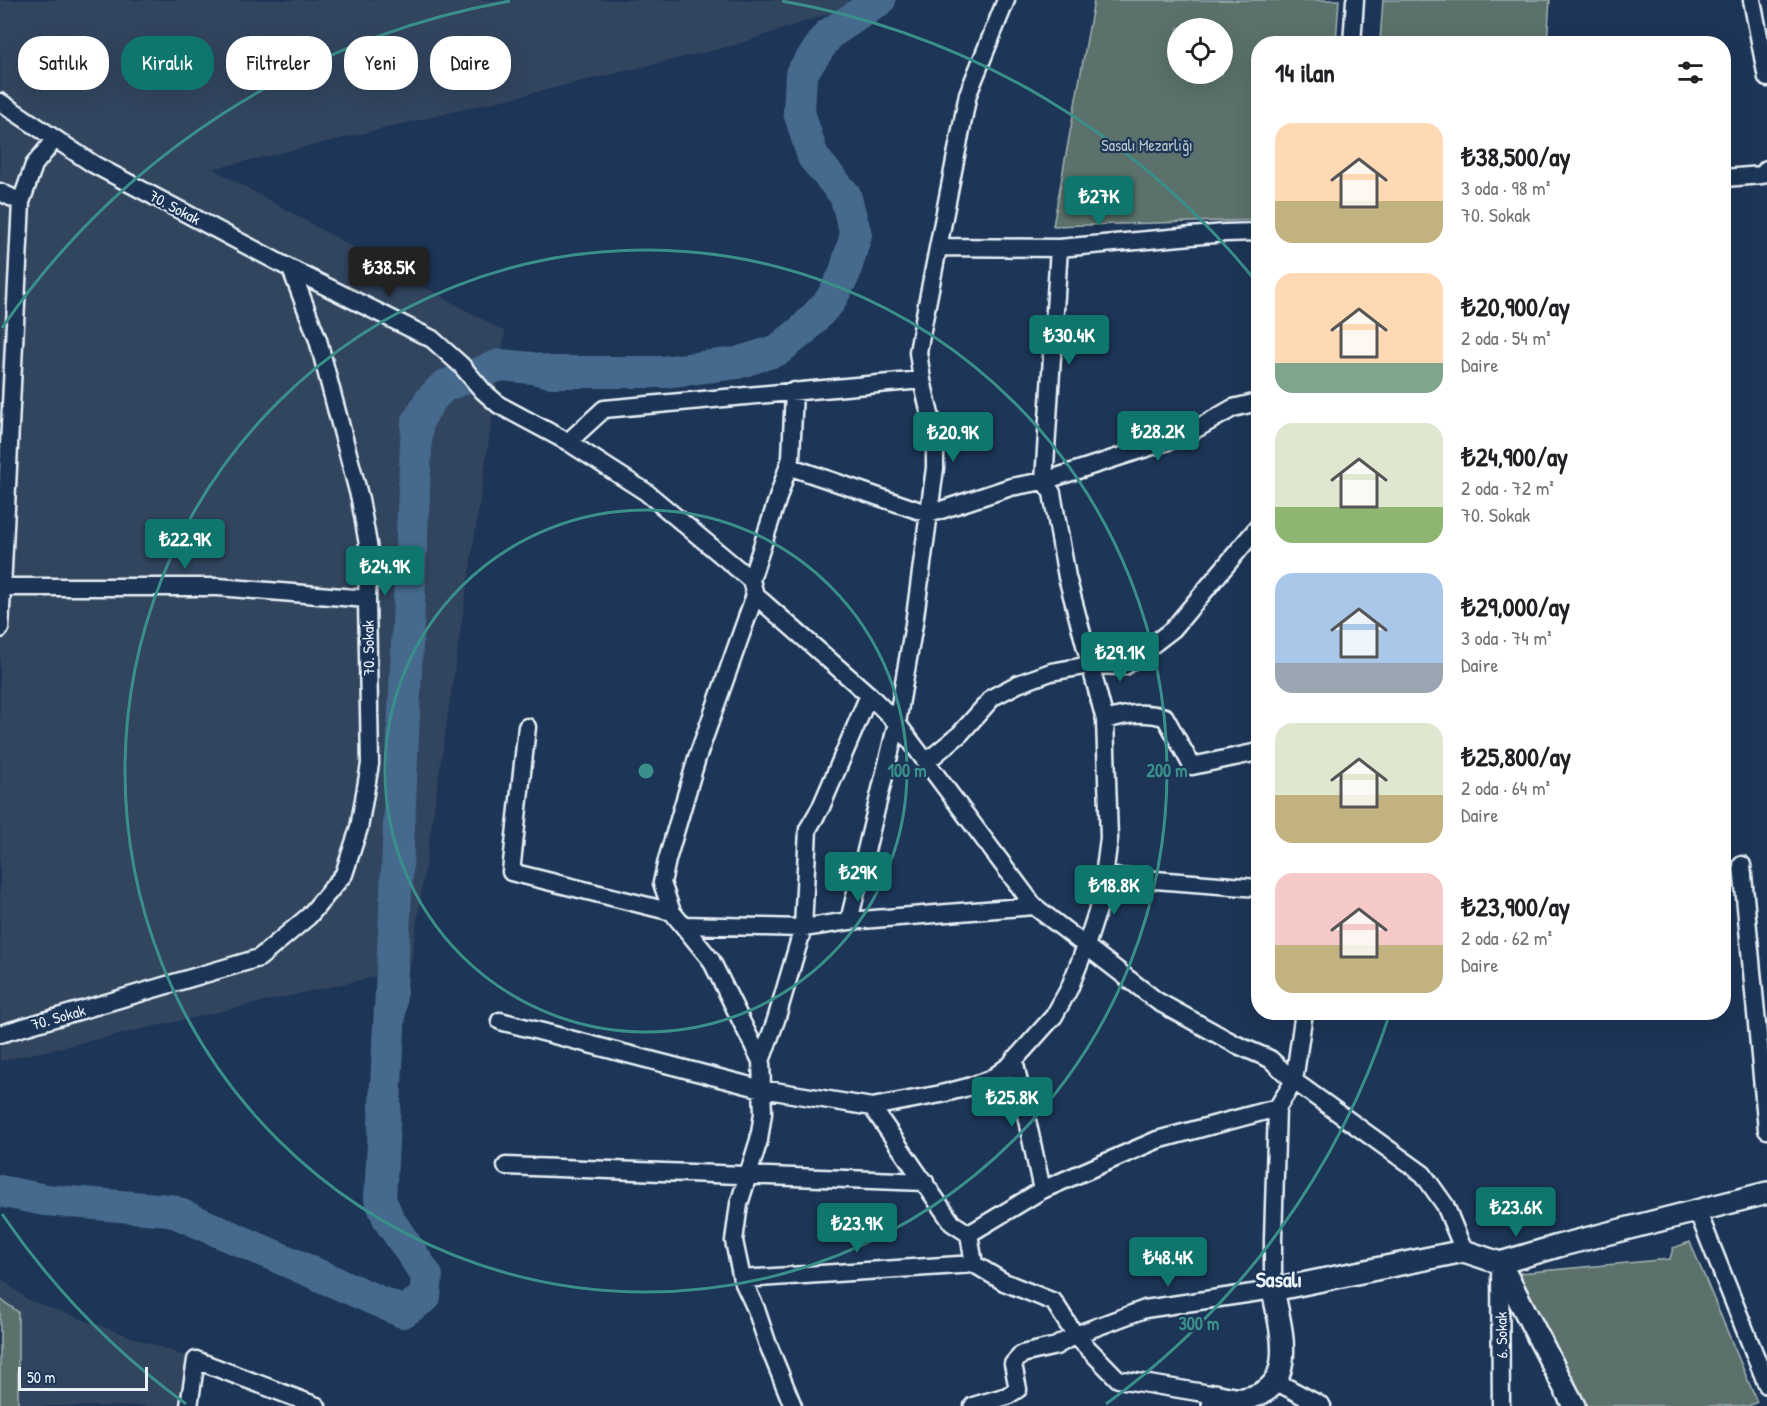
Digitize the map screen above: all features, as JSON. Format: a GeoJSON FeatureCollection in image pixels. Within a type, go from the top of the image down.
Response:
{"type":"FeatureCollection","features":[{"type":"Feature","properties":{"kind":"street"},"geometry":{"type":"LineString","coordinates":[[849,921],[897,723],[913,633],[935,468],[935,436],[918,352],[968,94],[1006,0]]}},
{"type":"Feature","properties":{"kind":"street"},"geometry":{"type":"LineString","coordinates":[[1353,36],[1355,0]]}},
{"type":"Feature","properties":{"kind":"street"},"geometry":{"type":"LineString","coordinates":[[1752,0],[1767,78]]}},
{"type":"Feature","properties":{"kind":"street","name":"70. Sokak"},"geometry":{"type":"LineString","coordinates":[[0,102],[93,164],[291,269],[318,340],[360,499],[369,550],[367,599],[370,764],[359,828],[344,874],[309,916],[259,958],[0,1034]]}},
{"type":"Feature","properties":{"kind":"street"},"geometry":{"type":"LineString","coordinates":[[0,629],[21,202],[34,165],[55,139]]}},
{"type":"Feature","properties":{"kind":"street"},"geometry":{"type":"LineString","coordinates":[[1731,177],[1762,175],[1767,169]]}},
{"type":"Feature","properties":{"kind":"street"},"geometry":{"type":"LineString","coordinates":[[0,192],[21,202]]}},
{"type":"Feature","properties":{"kind":"street"},"geometry":{"type":"LineString","coordinates":[[939,247],[1059,248],[1251,232]]}},
{"type":"Feature","properties":{"kind":"street"},"geometry":{"type":"LineString","coordinates":[[500,1021],[762,1089],[872,1107],[918,1099],[991,1079],[1010,1065],[1054,1016],[1069,989],[1101,900],[1109,838],[1105,720],[1067,577],[1052,493],[1044,481],[1059,248]]}},
{"type":"Feature","properties":{"kind":"street"},"geometry":{"type":"LineString","coordinates":[[291,269],[432,339],[461,365],[483,391],[499,405],[568,442],[646,492],[753,588],[897,723],[1034,906],[1157,1001],[1235,1044],[1270,1059],[1294,1082],[1423,1174],[1444,1205],[1464,1251]]}},
{"type":"Feature","properties":{"kind":"street"},"geometry":{"type":"LineString","coordinates":[[568,442],[604,409],[922,380]]}},
{"type":"Feature","properties":{"kind":"street"},"geometry":{"type":"LineString","coordinates":[[761,1061],[711,960],[672,912],[662,882],[697,758],[753,588],[791,458],[794,391]]}},
{"type":"Feature","properties":{"kind":"street"},"geometry":{"type":"LineString","coordinates":[[788,466],[929,514],[1011,487],[1044,481],[1184,436],[1233,408],[1251,404]]}},
{"type":"Feature","properties":{"kind":"street"},"geometry":{"type":"LineString","coordinates":[[926,762],[960,734],[993,698],[1018,684],[1051,672],[1090,665],[1125,666],[1173,629],[1251,535]]}},
{"type":"Feature","properties":{"kind":"street"},"geometry":{"type":"LineString","coordinates":[[1,587],[218,587],[367,599]]}},
{"type":"Feature","properties":{"kind":"street"},"geometry":{"type":"LineString","coordinates":[[793,1406],[756,1309],[742,1279],[734,1241],[739,1204],[759,1140],[763,1113],[761,1061],[776,1020],[803,928],[808,829],[821,807],[869,695]]}},
{"type":"Feature","properties":{"kind":"street"},"geometry":{"type":"LineString","coordinates":[[1105,720],[1133,713],[1150,713],[1165,717],[1192,766],[1251,753]]}},
{"type":"Feature","properties":{"kind":"street"},"geometry":{"type":"LineString","coordinates":[[527,727],[511,872],[672,912]]}},
{"type":"Feature","properties":{"kind":"street"},"geometry":{"type":"LineString","coordinates":[[1742,865],[1767,1130]]}},
{"type":"Feature","properties":{"kind":"street"},"geometry":{"type":"LineString","coordinates":[[1103,876],[1251,887]]}},
{"type":"Feature","properties":{"kind":"street"},"geometry":{"type":"LineString","coordinates":[[684,925],[803,928],[849,921],[1034,906]]}},
{"type":"Feature","properties":{"kind":"street"},"geometry":{"type":"LineString","coordinates":[[742,1279],[974,1264],[1004,1282],[1054,1302],[1075,1335],[1118,1380],[1212,1400],[1240,1400],[1256,1396],[1269,1389],[1275,1381],[1283,1360],[1282,1340],[1273,1290],[1277,1108],[1294,1082],[1303,1020]]}},
{"type":"Feature","properties":{"kind":"street"},"geometry":{"type":"LineString","coordinates":[[1014,1059],[1042,1190]]}},
{"type":"Feature","properties":{"kind":"street"},"geometry":{"type":"LineString","coordinates":[[872,1107],[952,1223],[969,1234],[974,1264]]}},
{"type":"Feature","properties":{"kind":"street"},"geometry":{"type":"LineString","coordinates":[[969,1234],[1042,1190],[1157,1140],[1277,1108]]}},
{"type":"Feature","properties":{"kind":"street"},"geometry":{"type":"LineString","coordinates":[[506,1166],[925,1182]]}},
{"type":"Feature","properties":{"kind":"street"},"geometry":{"type":"LineString","coordinates":[[973,1406],[1007,1396],[1018,1389],[1013,1364],[1022,1354],[1056,1346],[1075,1335],[1145,1309],[1273,1290],[1464,1251],[1500,1263],[1767,1193]]}},
{"type":"Feature","properties":{"kind":"street"},"geometry":{"type":"LineString","coordinates":[[1697,1210],[1767,1385]]}},
{"type":"Feature","properties":{"kind":"street"},"geometry":{"type":"LineString","coordinates":[[1500,1263],[1574,1406]]}},
{"type":"Feature","properties":{"kind":"street","name":"6. Sokak"},"geometry":{"type":"LineString","coordinates":[[1500,1263],[1502,1406]]}},
{"type":"Feature","properties":{"kind":"street"},"geometry":{"type":"LineString","coordinates":[[189,1406],[196,1360],[317,1406]]}},
{"type":"Feature","properties":{"kind":"street"},"geometry":{"type":"LineString","coordinates":[[1275,1381],[1322,1406]]}},
{"type":"Feature","properties":{"kind":"shaded area"},"geometry":{"type":"Polygon","coordinates":[[[0,0],[855,0],[840,10],[735,45],[213,169],[505,332],[410,969],[0,1061],[0,0]]]}},
{"type":"Feature","properties":{"kind":"shaded area"},"geometry":{"type":"Polygon","coordinates":[[[0,1278],[28,1300],[196,1360],[189,1406],[0,1406],[0,1278]]]}},
{"type":"Feature","properties":{"kind":"green space","name":"Sasalı Mezarlığı"},"geometry":{"type":"Polygon","coordinates":[[[1094,0],[1339,0],[1336,36],[1251,36],[1251,220],[1053,226],[1094,0]]]}},
{"type":"Feature","properties":{"kind":"green space"},"geometry":{"type":"Polygon","coordinates":[[[1383,0],[1550,0],[1547,36],[1380,36],[1383,0]]]}},
{"type":"Feature","properties":{"kind":"green space"},"geometry":{"type":"Polygon","coordinates":[[[1690,1242],[1757,1402],[1749,1406],[1581,1406],[1533,1309],[1520,1273],[1670,1259],[1673,1248],[1690,1242]]]}},
{"type":"Feature","properties":{"kind":"green space"},"geometry":{"type":"Polygon","coordinates":[[[0,1299],[18,1312],[18,1406],[0,1406],[0,1299]]]}},
{"type":"Feature","properties":{"kind":"waterway"},"geometry":{"type":"LineString","coordinates":[[0,1191],[45,1200],[170,1210],[403,1312],[425,1297],[427,1276],[389,1220],[380,1199],[417,423],[430,400],[444,386],[500,365],[550,372],[663,372],[737,363],[778,350],[803,330],[830,301],[844,275],[856,235],[845,195],[813,157],[799,112],[801,74],[829,34],[880,0]]}},
{"type":"Feature","properties":{"kind":"district","name":"Sasalı"},"geometry":{"type":"Point","coordinates":[1279,1279]}}]}
